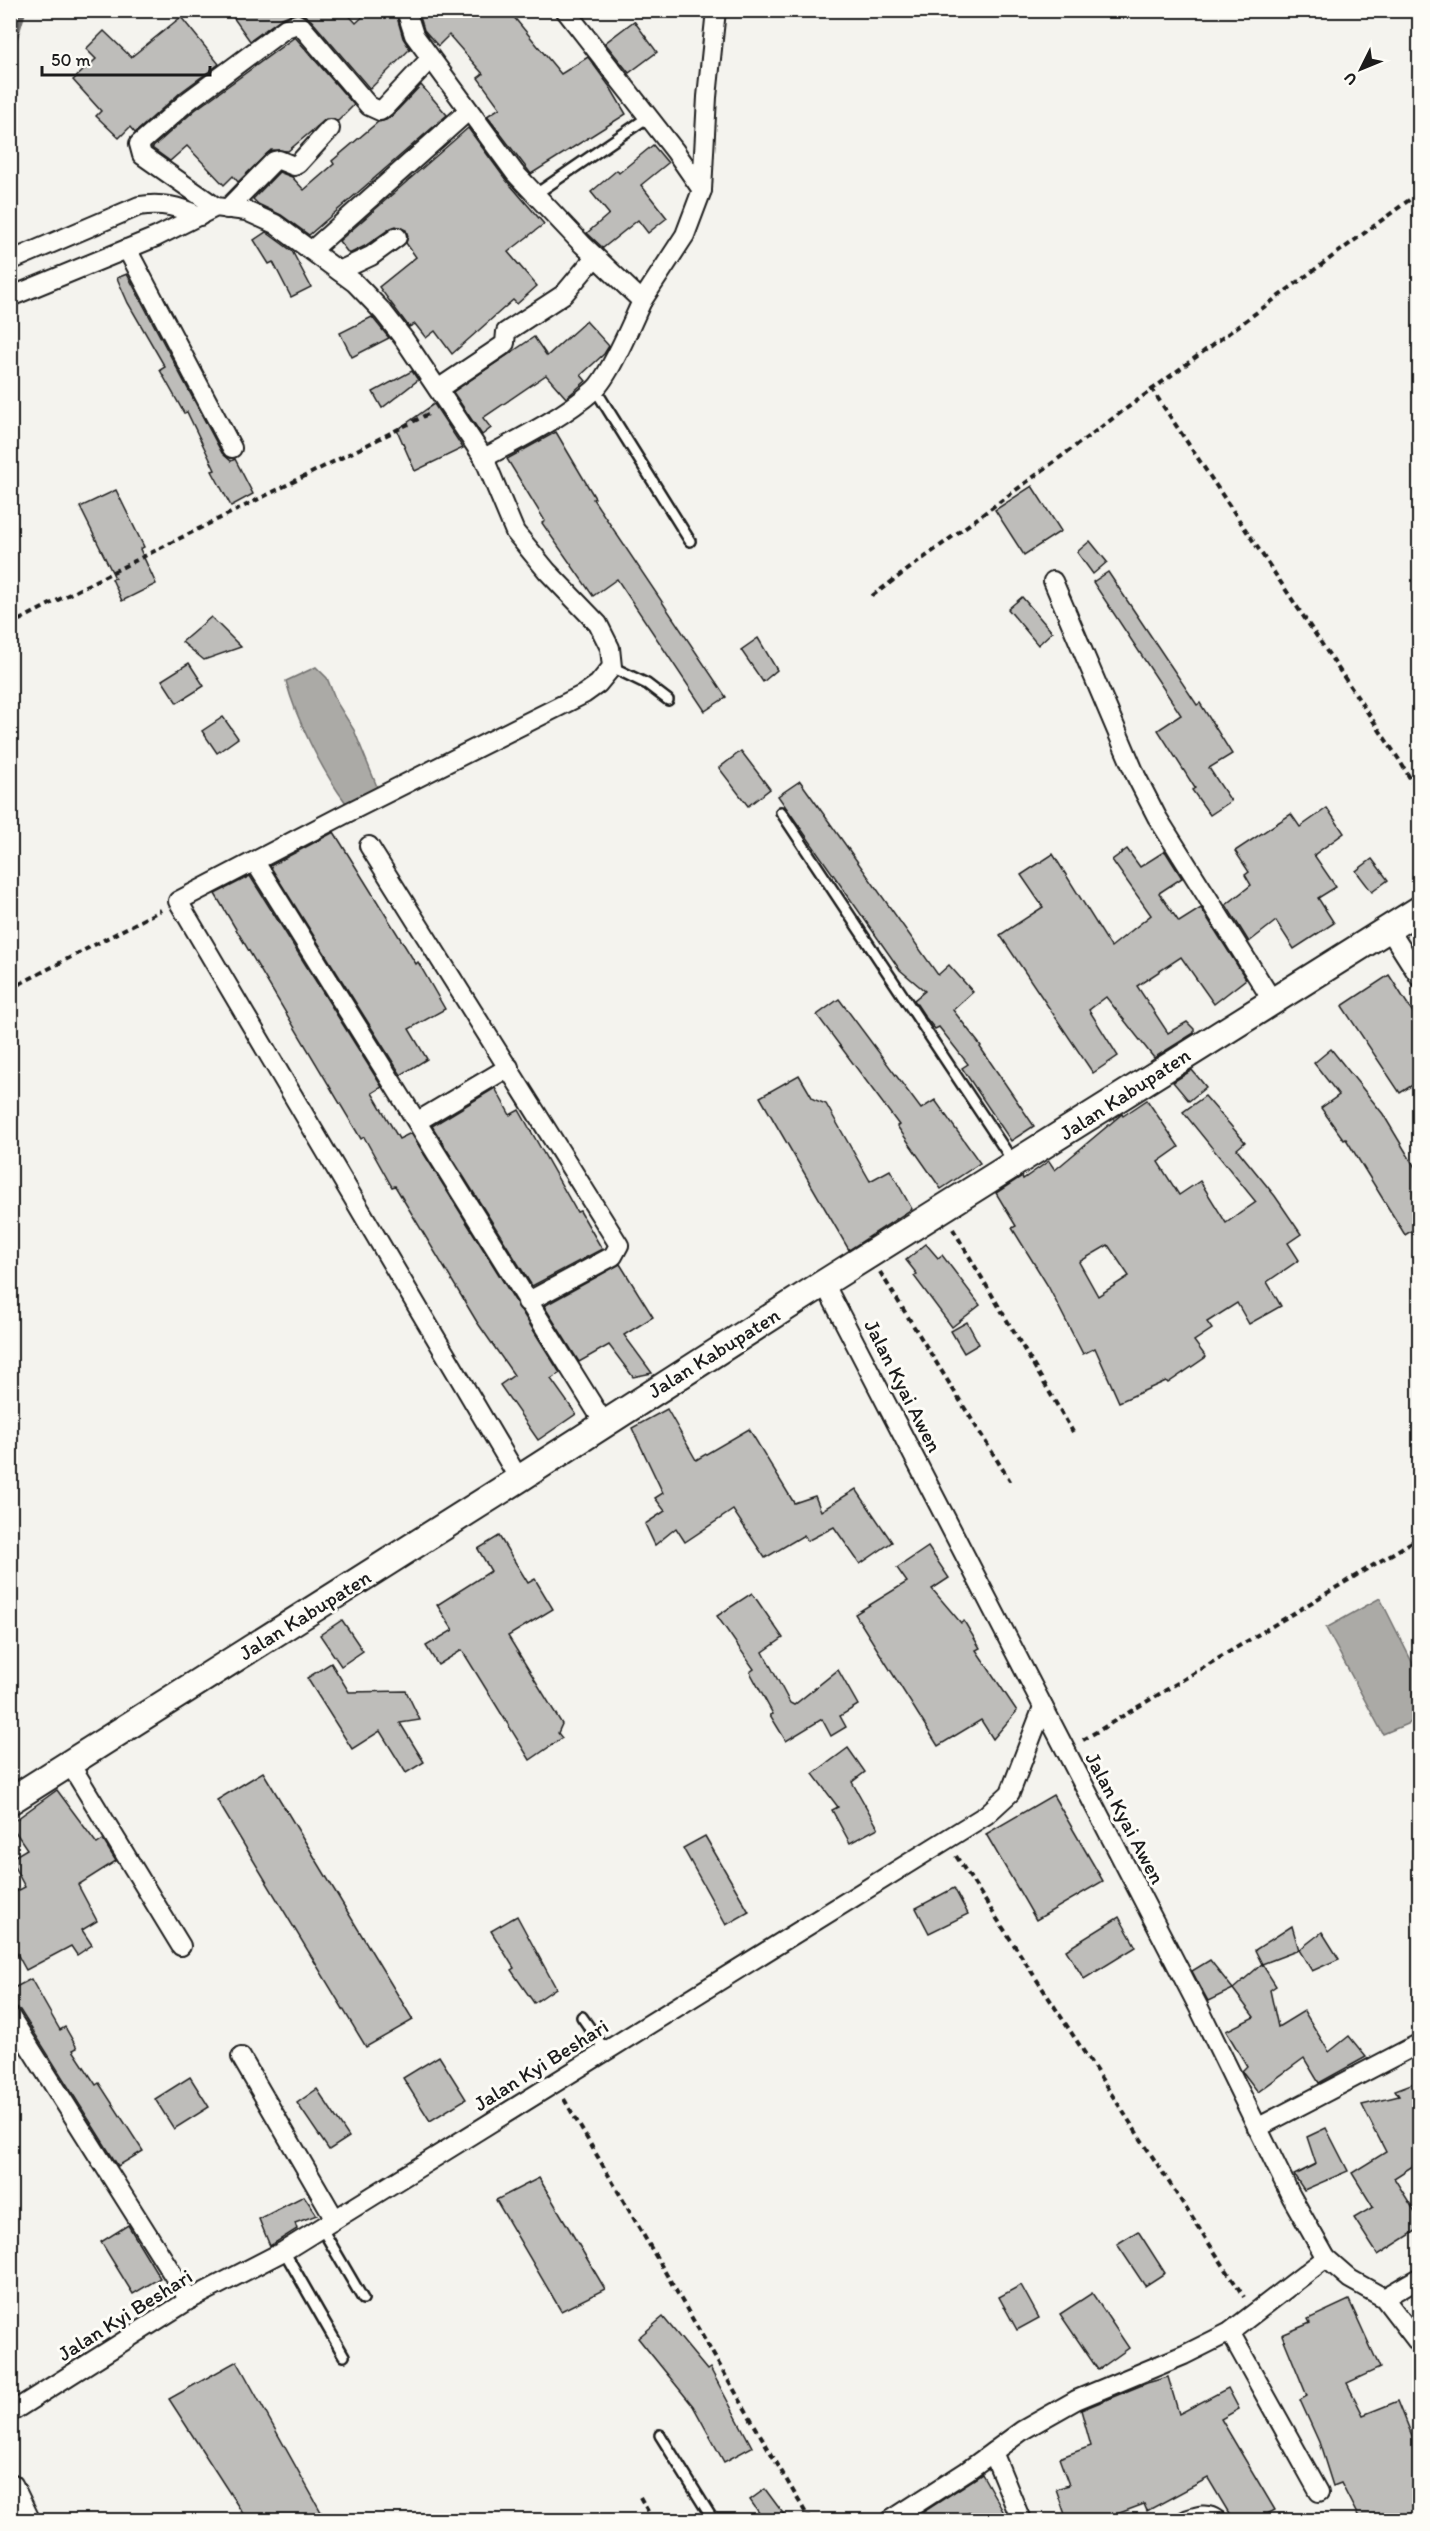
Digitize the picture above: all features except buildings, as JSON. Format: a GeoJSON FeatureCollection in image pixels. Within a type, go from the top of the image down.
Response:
{"type":"FeatureCollection","features":[{"type":"Feature","properties":{"kind":"main road","name":"Jalan Kabupaten"},"geometry":{"type":"LineString","coordinates":[[10,1801],[824,1283],[1419,909]]}},
{"type":"Feature","properties":{"kind":"main road"},"geometry":{"type":"LineString","coordinates":[[10,2487],[26,2520]]}},
{"type":"Feature","properties":{"kind":"street"},"geometry":{"type":"LineString","coordinates":[[406,10],[409,27],[430,59],[515,173],[595,257],[642,301]]}},
{"type":"Feature","properties":{"kind":"street"},"geometry":{"type":"LineString","coordinates":[[566,10],[702,190]]}},
{"type":"Feature","properties":{"kind":"street"},"geometry":{"type":"LineString","coordinates":[[484,458],[543,425],[595,389],[621,345],[642,301],[685,235],[702,190],[707,97],[716,10]]}},
{"type":"Feature","properties":{"kind":"street"},"geometry":{"type":"LineString","coordinates":[[214,210],[142,155],[139,144],[188,101],[286,28],[297,24],[302,27],[369,106],[375,110],[380,111],[385,107],[430,59]]}},
{"type":"Feature","properties":{"kind":"street"},"geometry":{"type":"LineString","coordinates":[[312,250],[468,111]]}},
{"type":"Feature","properties":{"kind":"street"},"geometry":{"type":"LineString","coordinates":[[10,297],[214,210],[274,161],[279,160],[294,166],[298,164],[330,129]]}},
{"type":"Feature","properties":{"kind":"street"},"geometry":{"type":"LineString","coordinates":[[10,261],[124,210],[155,203],[262,216],[339,271],[383,312],[484,458],[515,532],[526,548],[598,624],[610,648],[612,667],[598,684],[570,703],[349,812],[178,901],[519,1479]]}},
{"type":"Feature","properties":{"kind":"street"},"geometry":{"type":"LineString","coordinates":[[339,271],[371,256],[397,237]]}},
{"type":"Feature","properties":{"kind":"street"},"geometry":{"type":"LineString","coordinates":[[127,249],[232,448]]}},
{"type":"Feature","properties":{"kind":"street"},"geometry":{"type":"LineString","coordinates":[[443,396],[506,343],[506,332],[564,294],[595,257]]}},
{"type":"Feature","properties":{"kind":"street"},"geometry":{"type":"LineString","coordinates":[[1053,581],[1136,776],[1152,807],[1272,1000]]}},
{"type":"Feature","properties":{"kind":"street"},"geometry":{"type":"LineString","coordinates":[[369,846],[619,1245],[613,1256],[527,1302]]}},
{"type":"Feature","properties":{"kind":"street"},"geometry":{"type":"LineString","coordinates":[[255,862],[604,1423]]}},
{"type":"Feature","properties":{"kind":"street"},"geometry":{"type":"LineString","coordinates":[[1389,929],[1419,978]]}},
{"type":"Feature","properties":{"kind":"street"},"geometry":{"type":"LineString","coordinates":[[418,1121],[509,1067]]}},
{"type":"Feature","properties":{"kind":"street","name":"Jalan Kyai Awen"},"geometry":{"type":"LineString","coordinates":[[824,1283],[1199,2008],[1291,2196],[1326,2258],[1350,2279],[1384,2298],[1419,2345]]}},
{"type":"Feature","properties":{"kind":"street","name":"Jalan Kyi Beshari"},"geometry":{"type":"LineString","coordinates":[[10,2413],[185,2294],[284,2251],[986,1815],[1010,1793],[1043,1707]]}},
{"type":"Feature","properties":{"kind":"street"},"geometry":{"type":"LineString","coordinates":[[70,1764],[182,1946]]}},
{"type":"Feature","properties":{"kind":"street"},"geometry":{"type":"LineString","coordinates":[[10,2016],[185,2294]]}},
{"type":"Feature","properties":{"kind":"street"},"geometry":{"type":"LineString","coordinates":[[1257,2128],[1419,2043]]}},
{"type":"Feature","properties":{"kind":"street"},"geometry":{"type":"LineString","coordinates":[[241,2057],[328,2223]]}},
{"type":"Feature","properties":{"kind":"street"},"geometry":{"type":"LineString","coordinates":[[891,2520],[1023,2430],[1076,2400],[1184,2355],[1230,2332],[1326,2258]]}},
{"type":"Feature","properties":{"kind":"street"},"geometry":{"type":"LineString","coordinates":[[1384,2298],[1419,2277]]}},
{"type":"Feature","properties":{"kind":"street"},"geometry":{"type":"LineString","coordinates":[[1230,2332],[1319,2492]]}},
{"type":"Feature","properties":{"kind":"street"},"geometry":{"type":"LineString","coordinates":[[993,2452],[1021,2520]]}},
{"type":"Feature","properties":{"kind":"street"},"geometry":{"type":"LineString","coordinates":[[1186,2520],[1212,2516],[1217,2520]]}},
{"type":"Feature","properties":{"kind":"lane"},"geometry":{"type":"LineString","coordinates":[[536,194],[648,117]]}},
{"type":"Feature","properties":{"kind":"lane"},"geometry":{"type":"LineString","coordinates":[[595,389],[690,541]]}},
{"type":"Feature","properties":{"kind":"lane"},"geometry":{"type":"LineString","coordinates":[[612,667],[647,684],[668,700]]}},
{"type":"Feature","properties":{"kind":"lane"},"geometry":{"type":"LineString","coordinates":[[781,812],[1015,1165]]}},
{"type":"Feature","properties":{"kind":"lane"},"geometry":{"type":"LineString","coordinates":[[582,2017],[606,2051]]}},
{"type":"Feature","properties":{"kind":"lane"},"geometry":{"type":"LineString","coordinates":[[328,2223],[363,2299]]}},
{"type":"Feature","properties":{"kind":"lane"},"geometry":{"type":"LineString","coordinates":[[284,2251],[344,2355]]}},
{"type":"Feature","properties":{"kind":"lane"},"geometry":{"type":"LineString","coordinates":[[660,2434],[713,2520]]}},
{"type":"Feature","properties":{"kind":"path"},"geometry":{"type":"LineString","coordinates":[[872,596],[1419,192]]}},
{"type":"Feature","properties":{"kind":"path"},"geometry":{"type":"LineString","coordinates":[[1152,388],[1398,758],[1419,795]]}},
{"type":"Feature","properties":{"kind":"path"},"geometry":{"type":"LineString","coordinates":[[10,625],[95,580],[263,498],[443,396]]}},
{"type":"Feature","properties":{"kind":"path"},"geometry":{"type":"LineString","coordinates":[[10,989],[178,901]]}},
{"type":"Feature","properties":{"kind":"path"},"geometry":{"type":"LineString","coordinates":[[965,1253],[1073,1432]]}},
{"type":"Feature","properties":{"kind":"path"},"geometry":{"type":"LineString","coordinates":[[869,1255],[1010,1481]]}},
{"type":"Feature","properties":{"kind":"path"},"geometry":{"type":"LineString","coordinates":[[1065,1752],[1419,1537]]}},
{"type":"Feature","properties":{"kind":"path"},"geometry":{"type":"LineString","coordinates":[[945,1841],[1254,2313]]}},
{"type":"Feature","properties":{"kind":"path"},"geometry":{"type":"LineString","coordinates":[[554,2083],[810,2520]]}},
{"type":"Feature","properties":{"kind":"path"},"geometry":{"type":"LineString","coordinates":[[640,2498],[653,2520]]}},
{"type":"Feature","properties":{"kind":"shaded area"},"geometry":{"type":"Polygon","coordinates":[[[316,667],[327,678],[337,703],[354,730],[378,789],[346,803],[311,744],[296,712],[286,681],[316,667]]]}},
{"type":"Feature","properties":{"kind":"shaded area"},"geometry":{"type":"Polygon","coordinates":[[[1380,1598],[1419,1676],[1419,1719],[1383,1734],[1326,1628],[1380,1598]]]}},
{"type":"Feature","properties":{"kind":"waterway"},"geometry":{"type":"LineString","coordinates":[[10,53],[23,10]]}}]}
